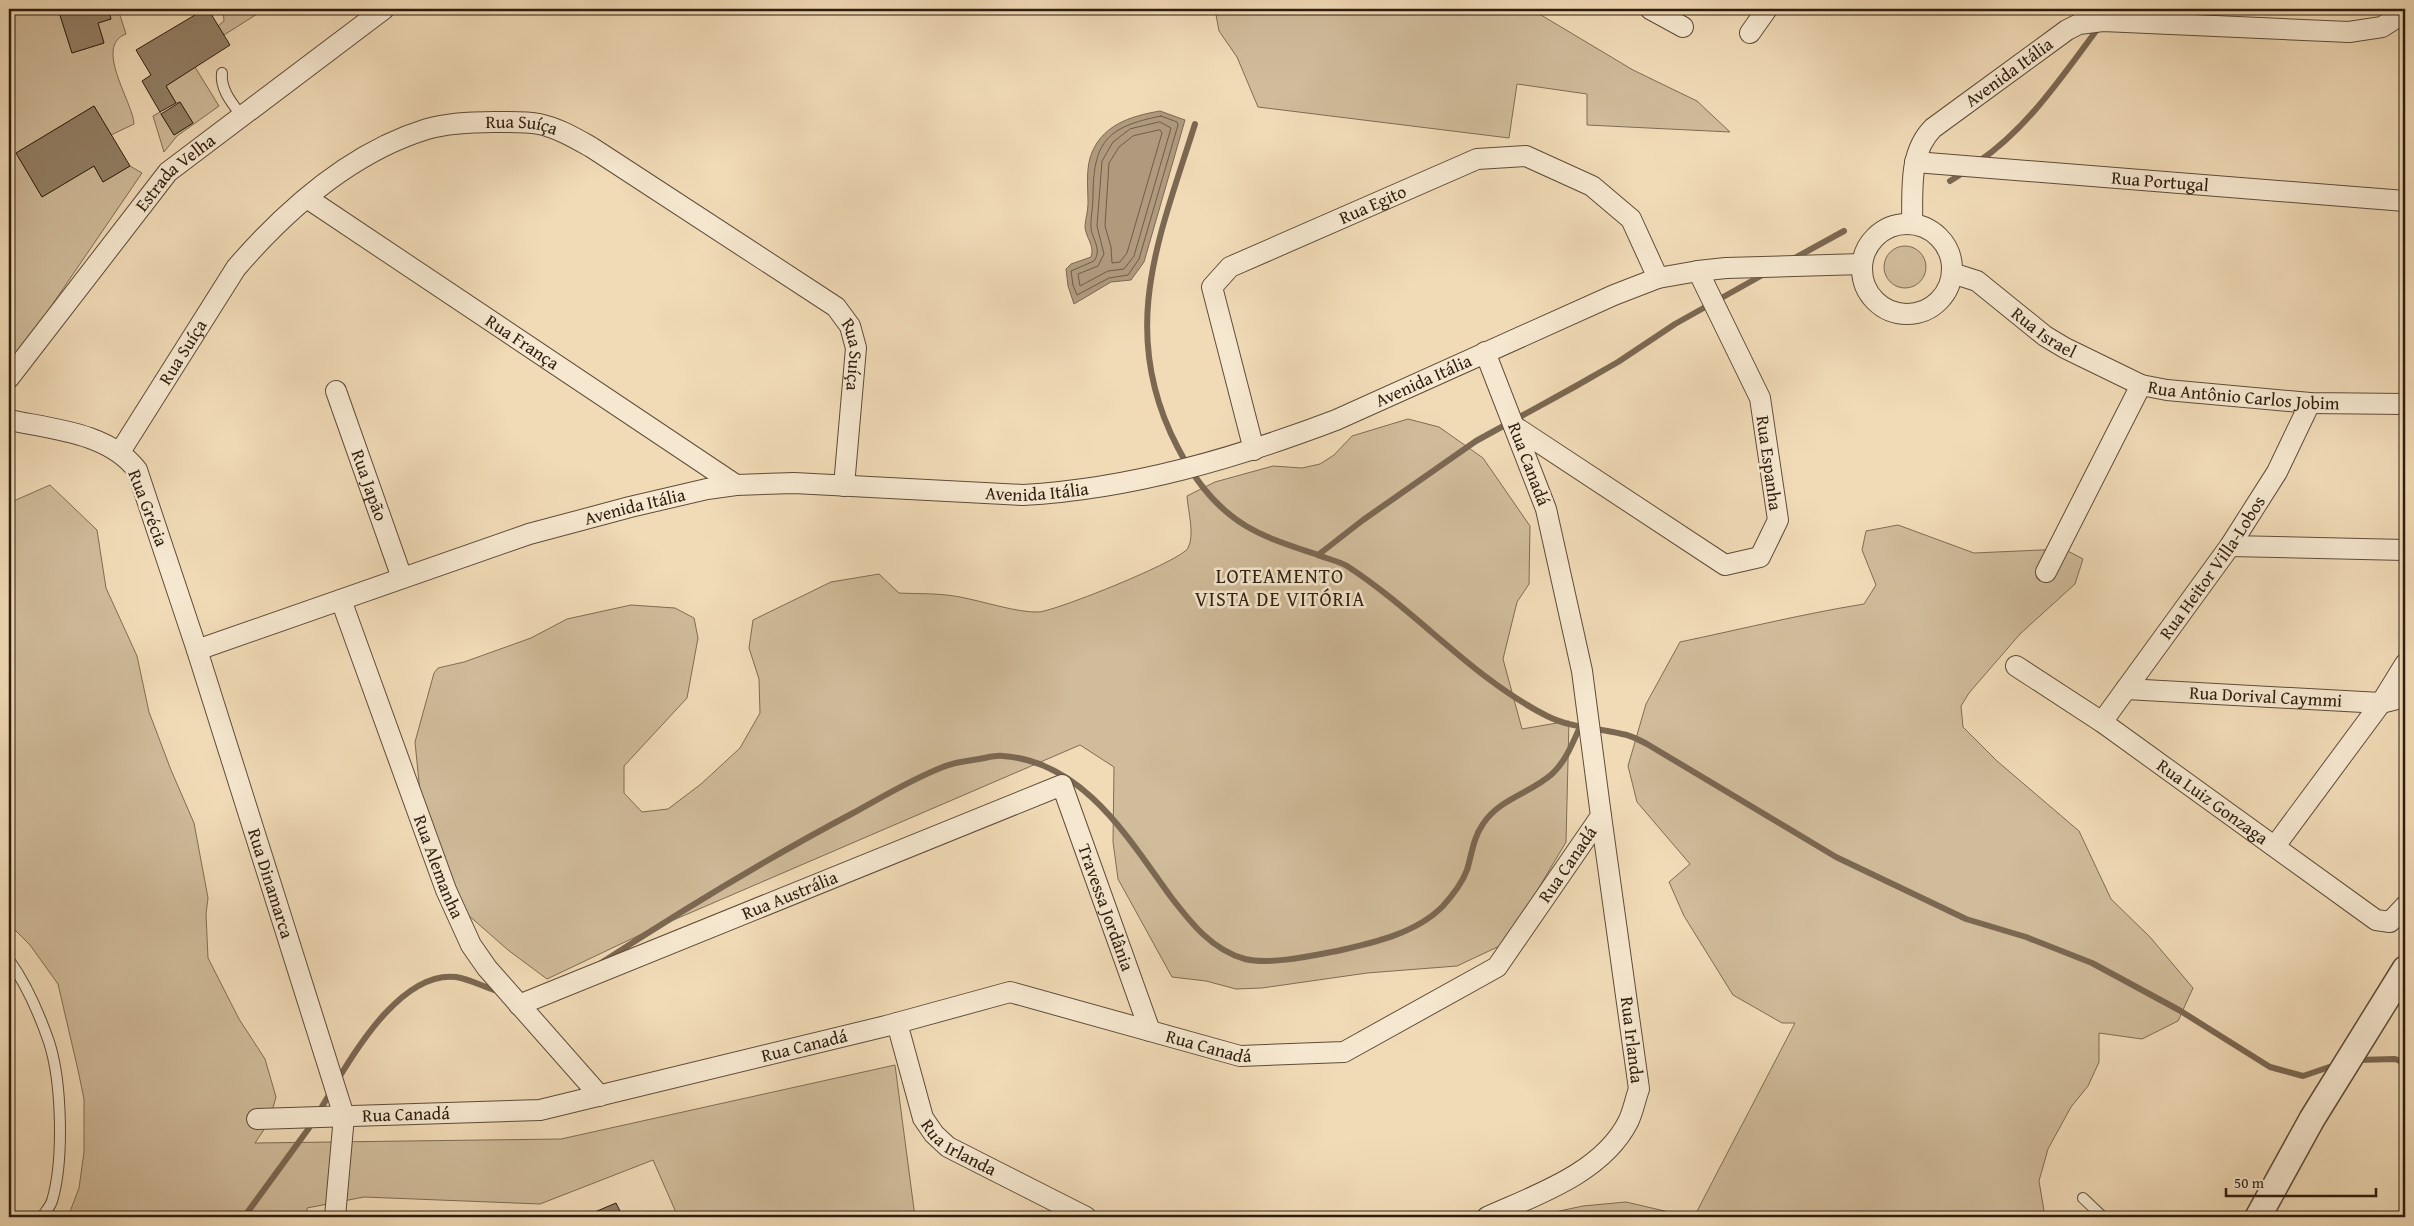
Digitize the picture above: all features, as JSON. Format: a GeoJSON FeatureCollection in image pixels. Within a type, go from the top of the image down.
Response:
{"type":"FeatureCollection","features":[{"type":"Feature","properties":{"kind":"street","name":"Estrada Velha"},"geometry":{"type":"LineString","coordinates":[[9,378],[168,172],[241,115],[384,9]]}},
{"type":"Feature","properties":{"kind":"street"},"geometry":{"type":"LineString","coordinates":[[1650,9],[1683,27]]}},
{"type":"Feature","properties":{"kind":"street"},"geometry":{"type":"LineString","coordinates":[[1750,33],[1768,9]]}},
{"type":"Feature","properties":{"kind":"street","name":"Avenida Itália"},"geometry":{"type":"LineString","coordinates":[[1912,224],[1915,162],[1924,137],[1933,128],[2067,30],[2079,24],[2103,21],[2349,32],[2382,27],[2397,19]]}},
{"type":"Feature","properties":{"kind":"street","name":"Rua Suíça"},"geometry":{"type":"LineString","coordinates":[[120,452],[236,268],[258,242],[307,198],[341,172],[396,141],[427,129],[472,122],[515,122],[539,124],[591,147],[827,300],[844,316],[850,326],[856,348],[844,486]]}},
{"type":"Feature","properties":{"kind":"street","name":"Rua Egito"},"geometry":{"type":"LineString","coordinates":[[1254,450],[1212,287],[1230,268],[1477,159],[1526,156],[1592,186],[1631,219],[1658,278]]}},
{"type":"Feature","properties":{"kind":"street","name":"Rua Portugal"},"geometry":{"type":"LineString","coordinates":[[1915,162],[2405,201]]}},
{"type":"Feature","properties":{"kind":"street","name":"Rua França"},"geometry":{"type":"LineString","coordinates":[[307,198],[736,485]]}},
{"type":"Feature","properties":{"kind":"street"},"geometry":{"type":"LineString","coordinates":[[1912,224],[1934,232],[1942,240],[1952,262],[1952,273],[1949,285],[1935,304],[1925,310],[1902,314],[1885,308],[1872,297],[1866,287],[1862,264],[1870,242],[1879,234],[1889,228],[1912,224]]}},
{"type":"Feature","properties":{"kind":"street","name":"Avenida Itália"},"geometry":{"type":"LineString","coordinates":[[198,650],[529,534],[589,517],[707,489],[736,485],[794,483],[1023,495],[1056,493],[1122,483],[1254,450],[1336,420],[1614,295],[1658,278],[1726,268],[1862,264]]}},
{"type":"Feature","properties":{"kind":"street","name":"Rua Espanha"},"geometry":{"type":"LineString","coordinates":[[1514,426],[1725,565],[1760,557],[1778,520],[1760,398],[1698,271]]}},
{"type":"Feature","properties":{"kind":"street","name":"Rua Israel"},"geometry":{"type":"LineString","coordinates":[[1952,273],[1977,281],[2045,336],[2058,344],[2141,385]]}},
{"type":"Feature","properties":{"kind":"street","name":"Rua Canadá"},"geometry":{"type":"LineString","coordinates":[[257,1119],[540,1110],[897,1023],[1010,992],[1240,1056],[1344,1052],[1497,967],[1601,816],[1582,671],[1546,509],[1485,352]]}},
{"type":"Feature","properties":{"kind":"street","name":"Rua Antônio Carlos Jobim"},"geometry":{"type":"LineString","coordinates":[[2046,572],[2141,385],[2167,390],[2310,403],[2405,404]]}},
{"type":"Feature","properties":{"kind":"street","name":"Rua Japão"},"geometry":{"type":"LineString","coordinates":[[336,391],[402,578]]}},
{"type":"Feature","properties":{"kind":"street","name":"Rua Heitor Villa-Lobos"},"geometry":{"type":"LineString","coordinates":[[2102,722],[2230,546],[2277,472],[2310,403]]}},
{"type":"Feature","properties":{"kind":"street","name":"Rua Grécia"},"geometry":{"type":"LineString","coordinates":[[9,420],[64,431],[108,445],[120,452],[137,470],[198,650]]}},
{"type":"Feature","properties":{"kind":"street"},"geometry":{"type":"LineString","coordinates":[[2230,546],[2405,550]]}},
{"type":"Feature","properties":{"kind":"street","name":"Rua Alemanha"},"geometry":{"type":"LineString","coordinates":[[341,600],[458,919],[487,968],[600,1096]]}},
{"type":"Feature","properties":{"kind":"street","name":"Rua Dinamarca"},"geometry":{"type":"LineString","coordinates":[[198,650],[344,1116]]}},
{"type":"Feature","properties":{"kind":"street"},"geometry":{"type":"LineString","coordinates":[[2275,846],[2381,704],[2405,664]]}},
{"type":"Feature","properties":{"kind":"street","name":"Rua Luiz Gonzaga"},"geometry":{"type":"LineString","coordinates":[[2016,666],[2102,722],[2134,748],[2275,846],[2376,920],[2390,922],[2405,906]]}},
{"type":"Feature","properties":{"kind":"street","name":"Rua Dorival Caymmi"},"geometry":{"type":"LineString","coordinates":[[2126,689],[2381,704],[2405,697]]}},
{"type":"Feature","properties":{"kind":"street","name":"Rua Austrália"},"geometry":{"type":"LineString","coordinates":[[519,1004],[1062,785]]}},
{"type":"Feature","properties":{"kind":"street","name":"Travessa Jordânia"},"geometry":{"type":"LineString","coordinates":[[1062,785],[1150,1031]]}},
{"type":"Feature","properties":{"kind":"street","name":"Rua Irlanda"},"geometry":{"type":"LineString","coordinates":[[1487,1217],[1544,1191],[1589,1165],[1611,1146],[1628,1122],[1639,1090],[1601,816]]}},
{"type":"Feature","properties":{"kind":"street"},"geometry":{"type":"LineString","coordinates":[[2258,1217],[2312,1118],[2405,969]]}},
{"type":"Feature","properties":{"kind":"street","name":"Rua Irlanda"},"geometry":{"type":"LineString","coordinates":[[897,1023],[923,1118],[934,1134],[948,1147],[1086,1217]]}},
{"type":"Feature","properties":{"kind":"street"},"geometry":{"type":"LineString","coordinates":[[335,1217],[344,1116]]}},
{"type":"Feature","properties":{"kind":"lane"},"geometry":{"type":"LineString","coordinates":[[222,73],[229,99],[241,115]]}},
{"type":"Feature","properties":{"kind":"lane"},"geometry":{"type":"LineString","coordinates":[[9,960],[26,984],[49,1044],[55,1075],[60,1120],[58,1172],[52,1203],[42,1217]]}},
{"type":"Feature","properties":{"kind":"lane"},"geometry":{"type":"LineString","coordinates":[[2083,1198],[2103,1217]]}},
{"type":"Feature","properties":{"kind":"shaded area"},"geometry":{"type":"Polygon","coordinates":[[[9,9],[58,9],[72,53],[104,43],[98,23],[111,19],[108,9],[118,9],[126,34],[117,40],[113,50],[114,62],[134,124],[111,135],[94,106],[16,153],[42,197],[94,166],[103,182],[130,166],[142,173],[9,368],[9,9]]]}},
{"type":"Feature","properties":{"kind":"shaded area"},"geometry":{"type":"Polygon","coordinates":[[[223,9],[265,9],[224,35],[218,26],[224,21],[223,9]]]}},
{"type":"Feature","properties":{"kind":"shaded area"},"geometry":{"type":"Polygon","coordinates":[[[1218,9],[1531,9],[1633,70],[1697,101],[1730,132],[1587,125],[1587,94],[1517,84],[1509,138],[1258,107],[1237,57],[1219,31],[1216,15],[1218,9]]]}},
{"type":"Feature","properties":{"kind":"shaded area"},"geometry":{"type":"Polygon","coordinates":[[[195,67],[219,106],[177,136],[164,152],[153,116],[160,112],[174,135],[193,123],[180,102],[176,103],[166,86],[195,67]]]}},
{"type":"Feature","properties":{"kind":"shaded area"},"geometry":{"type":"Polygon","coordinates":[[[1905,246],[1920,252],[1926,267],[1920,282],[1905,288],[1890,282],[1884,267],[1890,252],[1905,246]]]}},
{"type":"Feature","properties":{"kind":"shaded area"},"geometry":{"type":"Polygon","coordinates":[[[1408,419],[1439,427],[1483,458],[1530,526],[1529,584],[1517,602],[1503,659],[1522,729],[1569,721],[1566,842],[1506,943],[1457,966],[1367,973],[1262,988],[1236,989],[1206,981],[1172,977],[1118,879],[1113,842],[1114,767],[1080,745],[648,931],[547,979],[508,950],[467,914],[436,859],[420,792],[415,742],[434,673],[438,668],[464,662],[531,638],[567,619],[631,605],[675,608],[694,618],[698,638],[687,698],[624,766],[624,793],[642,812],[668,809],[701,784],[740,748],[760,713],[759,679],[749,648],[753,620],[831,582],[879,574],[899,593],[952,596],[1030,612],[1051,609],[1143,573],[1188,548],[1191,536],[1187,496],[1215,482],[1273,466],[1302,468],[1320,464],[1334,455],[1352,436],[1408,419]]]}},
{"type":"Feature","properties":{"kind":"shaded area"},"geometry":{"type":"Polygon","coordinates":[[[50,485],[97,530],[106,588],[137,656],[149,712],[194,823],[208,898],[206,914],[208,958],[239,1019],[265,1059],[276,1097],[269,1122],[255,1143],[561,1139],[895,1065],[915,1217],[678,1217],[653,1160],[540,1204],[364,1197],[307,1208],[307,1217],[68,1217],[79,1188],[84,1152],[84,1099],[58,984],[30,945],[9,924],[9,503],[50,485]]]}},
{"type":"Feature","properties":{"kind":"shaded area"},"geometry":{"type":"Polygon","coordinates":[[[1898,525],[1974,553],[2064,549],[2083,559],[2075,584],[2020,634],[1969,693],[1961,706],[1963,727],[1997,761],[2079,831],[2111,899],[2150,937],[2193,988],[2178,1021],[2142,1039],[2099,1033],[2099,1062],[2088,1086],[2071,1107],[2048,1149],[2039,1181],[2045,1217],[1694,1217],[1795,1023],[1782,1023],[1733,995],[1684,916],[1669,882],[1690,864],[1637,802],[1628,766],[1646,704],[1680,642],[1864,604],[1876,585],[1862,550],[1866,531],[1898,525]]]}},
{"type":"Feature","properties":{"kind":"shaded area"},"geometry":{"type":"Polygon","coordinates":[[[1626,1202],[1669,1212],[1673,1217],[1531,1217],[1583,1206],[1626,1202]]]}},
{"type":"Feature","properties":{"kind":"water"},"geometry":{"type":"Polygon","coordinates":[[[1160,111],[1185,120],[1144,262],[1131,280],[1111,282],[1074,304],[1068,286],[1066,269],[1071,264],[1091,257],[1092,253],[1085,227],[1088,207],[1088,169],[1090,158],[1101,137],[1109,130],[1128,119],[1160,111]]]}},
{"type":"Feature","properties":{"kind":"building"},"geometry":{"type":"Polygon","coordinates":[[[58,9],[108,9],[111,19],[98,23],[104,43],[72,53],[58,9]]]}},
{"type":"Feature","properties":{"kind":"building"},"geometry":{"type":"Polygon","coordinates":[[[208,9],[230,45],[166,86],[176,103],[160,112],[142,81],[151,75],[136,50],[208,9]]]}},
{"type":"Feature","properties":{"kind":"building"},"geometry":{"type":"Polygon","coordinates":[[[180,102],[193,123],[174,135],[161,114],[180,102]]]}},
{"type":"Feature","properties":{"kind":"building"},"geometry":{"type":"Polygon","coordinates":[[[94,106],[130,166],[103,182],[94,166],[42,197],[16,153],[94,106]]]}},
{"type":"Feature","properties":{"kind":"building"},"geometry":{"type":"Polygon","coordinates":[[[616,1203],[623,1217],[583,1217],[616,1203]]]}},
{"type":"Feature","properties":{"kind":"waterway"},"geometry":{"type":"LineString","coordinates":[[1978,162],[2029,117],[2099,27]]}},
{"type":"Feature","properties":{"kind":"waterway"},"geometry":{"type":"LineString","coordinates":[[1195,124],[1169,206],[1150,285],[1147,325],[1150,364],[1160,405],[1178,448],[1199,482],[1225,511],[1263,535],[1347,566],[1373,584],[1494,683],[1520,701],[1547,716],[1565,723],[1638,739],[1836,857],[1966,919],[2026,937],[2092,963],[2179,1010],[2270,1067],[2303,1076],[2338,1064]]}},
{"type":"Feature","properties":{"kind":"waterway"},"geometry":{"type":"LineString","coordinates":[[1950,181],[1966,171]]}},
{"type":"Feature","properties":{"kind":"waterway"},"geometry":{"type":"LineString","coordinates":[[1793,259],[1844,231]]}},
{"type":"Feature","properties":{"kind":"waterway"},"geometry":{"type":"LineString","coordinates":[[1318,555],[1363,520],[1476,441],[1618,362],[1675,324],[1766,273]]}},
{"type":"Feature","properties":{"kind":"waterway"},"geometry":{"type":"LineString","coordinates":[[601,963],[758,866],[909,782],[952,764],[1000,756],[1032,761],[1057,772],[1080,788],[1120,828],[1186,916],[1203,934],[1222,949],[1245,959],[1266,961],[1303,957],[1351,948],[1394,936],[1408,930],[1421,923],[1443,906],[1465,875],[1475,840],[1483,824],[1490,815],[1506,802],[1544,781],[1552,774],[1565,758],[1580,727]]}},
{"type":"Feature","properties":{"kind":"waterway"},"geometry":{"type":"LineString","coordinates":[[337,1081],[371,1030],[402,998],[419,986],[437,978],[456,977],[500,992]]}},
{"type":"Feature","properties":{"kind":"waterway"},"geometry":{"type":"LineString","coordinates":[[2357,1060],[2395,1059],[2405,1063]]}},
{"type":"Feature","properties":{"kind":"waterway"},"geometry":{"type":"LineString","coordinates":[[244,1217],[309,1128],[332,1090]]}},
{"type":"Feature","properties":{"kind":"district","name":"LOTEAMENTO VISTA DE VITÓRIA"},"geometry":{"type":"Point","coordinates":[1280,588]}}]}
